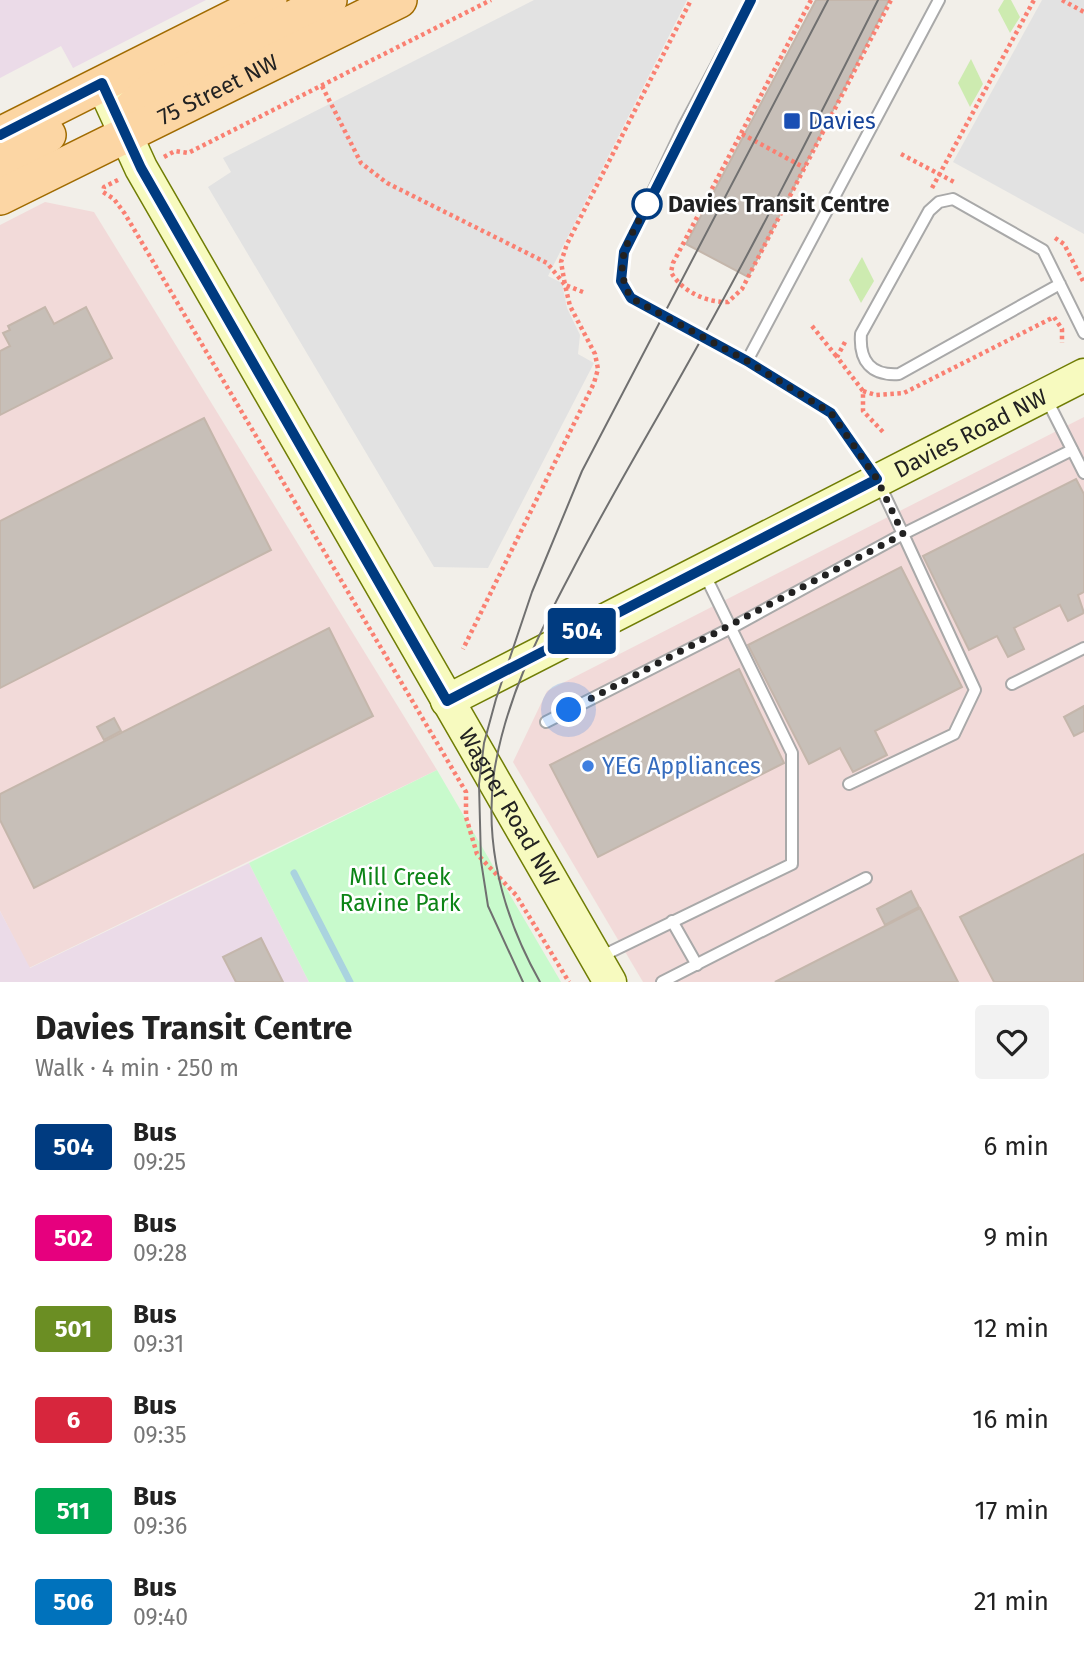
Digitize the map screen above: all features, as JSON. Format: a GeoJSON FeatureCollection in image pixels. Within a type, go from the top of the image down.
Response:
{"type":"FeatureCollection","features":[{"type":"Feature","properties":{"kind":"main road"},"geometry":{"type":"LineString","coordinates":[[0,135],[269,0]]}},
{"type":"Feature","properties":{"kind":"main road"},"geometry":{"type":"LineString","coordinates":[[127,136],[132,108],[152,90],[329,0]]}},
{"type":"Feature","properties":{"kind":"main road","name":"75 Street NW"},"geometry":{"type":"LineString","coordinates":[[0,197],[399,0]]}},
{"type":"Feature","properties":{"kind":"main road"},"geometry":{"type":"LineString","coordinates":[[0,162],[75,119],[86,109],[102,83]]}},
{"type":"Feature","properties":{"kind":"street","name":"Wagner Road NW"},"geometry":{"type":"LineString","coordinates":[[102,83],[141,168],[603,970]]}},
{"type":"Feature","properties":{"kind":"street","name":"Davies Road NW"},"geometry":{"type":"LineString","coordinates":[[447,701],[1084,375]]}},
{"type":"Feature","properties":{"kind":"lane"},"geometry":{"type":"LineString","coordinates":[[751,0],[684,126],[624,252],[620,266],[621,281],[631,298],[747,361],[831,413],[877,479],[975,690],[954,734],[849,784]]}},
{"type":"Feature","properties":{"kind":"lane"},"geometry":{"type":"LineString","coordinates":[[747,361],[939,0]]}},
{"type":"Feature","properties":{"kind":"lane"},"geometry":{"type":"LineString","coordinates":[[1060,284],[899,374],[882,375],[869,365],[860,351],[861,334],[929,211],[939,202],[953,199],[1043,250],[1060,284],[1084,333]]}},
{"type":"Feature","properties":{"kind":"lane"},"geometry":{"type":"LineString","coordinates":[[1045,395],[1084,474]]}},
{"type":"Feature","properties":{"kind":"lane"},"geometry":{"type":"LineString","coordinates":[[546,722],[731,628],[903,534],[1072,450]]}},
{"type":"Feature","properties":{"kind":"lane"},"geometry":{"type":"LineString","coordinates":[[603,970],[673,922],[792,864],[792,753],[702,569]]}},
{"type":"Feature","properties":{"kind":"lane"},"geometry":{"type":"LineString","coordinates":[[1012,684],[1084,648]]}},
{"type":"Feature","properties":{"kind":"lane"},"geometry":{"type":"LineString","coordinates":[[663,982],[866,877]]}},
{"type":"Feature","properties":{"kind":"lane"},"geometry":{"type":"LineString","coordinates":[[673,922],[696,965]]}},
{"type":"Feature","properties":{"kind":"path","name":"75 Street NW"},"geometry":{"type":"LineString","coordinates":[[175,151],[188,153],[491,0]]}},
{"type":"Feature","properties":{"kind":"path"},"geometry":{"type":"LineString","coordinates":[[463,649],[594,383],[597,369],[595,354],[570,306],[565,285],[561,262],[567,244],[691,0]]}},
{"type":"Feature","properties":{"kind":"path"},"geometry":{"type":"LineString","coordinates":[[811,0],[673,263],[671,272],[685,288],[718,303],[736,297],[891,0]]}},
{"type":"Feature","properties":{"kind":"path"},"geometry":{"type":"LineString","coordinates":[[1062,0],[1084,12]]}},
{"type":"Feature","properties":{"kind":"path"},"geometry":{"type":"LineString","coordinates":[[322,86],[361,163],[387,183],[547,263],[565,285],[583,292]]}},
{"type":"Feature","properties":{"kind":"path"},"geometry":{"type":"LineString","coordinates":[[742,134],[805,168]]}},
{"type":"Feature","properties":{"kind":"path"},"geometry":{"type":"LineString","coordinates":[[104,187],[103,192],[114,200],[125,214],[466,792],[466,817],[477,854],[516,895],[569,982]]}},
{"type":"Feature","properties":{"kind":"path"},"geometry":{"type":"LineString","coordinates":[[863,391],[886,396],[904,393],[1054,317],[1062,330],[1062,343]]}},
{"type":"Feature","properties":{"kind":"path"},"geometry":{"type":"LineString","coordinates":[[812,326],[837,356]]}},
{"type":"Feature","properties":{"kind":"shaded area"},"geometry":{"type":"Polygon","coordinates":[[[0,0],[206,0],[73,68],[61,46],[0,78],[0,0]]]}},
{"type":"Feature","properties":{"kind":"shaded area"},"geometry":{"type":"Polygon","coordinates":[[[534,0],[687,0],[548,276],[562,283],[567,308],[580,335],[578,354],[594,363],[488,568],[434,567],[208,187],[231,172],[223,158],[534,0]]]}},
{"type":"Feature","properties":{"kind":"shaded area"},"geometry":{"type":"Polygon","coordinates":[[[1042,0],[1084,0],[1084,234],[953,162],[1042,0]]]}},
{"type":"Feature","properties":{"kind":"shaded area"},"geometry":{"type":"Polygon","coordinates":[[[45,202],[94,212],[437,770],[29,968],[0,911],[0,225],[45,202]]]}},
{"type":"Feature","properties":{"kind":"shaded area"},"geometry":{"type":"Polygon","coordinates":[[[1084,417],[1084,982],[643,982],[513,762],[547,691],[1084,417]]]}},
{"type":"Feature","properties":{"kind":"shaded area"},"geometry":{"type":"Polygon","coordinates":[[[249,863],[309,982],[0,982],[0,911],[30,968],[249,863]]]}},
{"type":"Feature","properties":{"kind":"green space"},"geometry":{"type":"Polygon","coordinates":[[[1004,0],[1011,0],[1020,17],[1010,33],[998,10],[1004,0]]]}},
{"type":"Feature","properties":{"kind":"green space"},"geometry":{"type":"Polygon","coordinates":[[[971,59],[983,84],[970,107],[958,83],[971,59]]]}},
{"type":"Feature","properties":{"kind":"green space"},"geometry":{"type":"Polygon","coordinates":[[[862,257],[874,281],[861,303],[849,280],[862,257]]]}},
{"type":"Feature","properties":{"kind":"green space","name":"Mill Creek Ravine Park"},"geometry":{"type":"Polygon","coordinates":[[[437,770],[561,982],[309,982],[249,863],[437,770]]]}},
{"type":"Feature","properties":{"kind":"building"},"geometry":{"type":"Polygon","coordinates":[[[816,0],[889,0],[748,277],[686,244],[816,0]]]}},
{"type":"Feature","properties":{"kind":"building"},"geometry":{"type":"Polygon","coordinates":[[[45,307],[54,324],[86,307],[112,358],[0,415],[0,351],[10,346],[3,333],[10,330],[8,326],[45,307]]]}},
{"type":"Feature","properties":{"kind":"building"},"geometry":{"type":"Polygon","coordinates":[[[204,418],[271,550],[0,688],[0,521],[204,418]]]}},
{"type":"Feature","properties":{"kind":"building"},"geometry":{"type":"Polygon","coordinates":[[[1076,479],[1084,494],[1084,592],[1078,595],[1084,613],[1068,621],[1060,605],[1014,628],[1024,649],[1008,657],[997,636],[969,650],[923,556],[1076,479]]]}},
{"type":"Feature","properties":{"kind":"building"},"geometry":{"type":"Polygon","coordinates":[[[901,567],[962,687],[875,731],[887,755],[853,772],[840,748],[809,764],[748,645],[901,567]]]}},
{"type":"Feature","properties":{"kind":"building"},"geometry":{"type":"Polygon","coordinates":[[[329,628],[373,716],[34,888],[0,820],[0,794],[329,628]]]}},
{"type":"Feature","properties":{"kind":"building"},"geometry":{"type":"Polygon","coordinates":[[[739,669],[784,763],[598,857],[550,765],[739,669]]]}},
{"type":"Feature","properties":{"kind":"building"},"geometry":{"type":"Polygon","coordinates":[[[1084,706],[1084,731],[1074,736],[1064,717],[1084,706]]]}},
{"type":"Feature","properties":{"kind":"building"},"geometry":{"type":"Polygon","coordinates":[[[114,718],[121,731],[104,740],[97,727],[114,718]]]}},
{"type":"Feature","properties":{"kind":"building"},"geometry":{"type":"Polygon","coordinates":[[[1084,854],[1084,982],[994,982],[960,917],[1084,854]]]}},
{"type":"Feature","properties":{"kind":"building"},"geometry":{"type":"Polygon","coordinates":[[[911,891],[919,907],[885,925],[877,909],[911,891]]]}},
{"type":"Feature","properties":{"kind":"building"},"geometry":{"type":"Polygon","coordinates":[[[920,908],[958,982],[775,982],[920,908]]]}},
{"type":"Feature","properties":{"kind":"building"},"geometry":{"type":"Polygon","coordinates":[[[261,938],[283,982],[236,982],[223,957],[261,938]]]}},
{"type":"Feature","properties":{"kind":"waterway"},"geometry":{"type":"LineString","coordinates":[[294,873],[350,982]]}},
{"type":"Feature","properties":{"kind":"tram line"},"geometry":{"type":"LineString","coordinates":[[523,982],[488,906],[481,861],[479,784],[484,743],[496,699],[532,592],[582,471],[828,0]]}},
{"type":"Feature","properties":{"kind":"tram line"},"geometry":{"type":"LineString","coordinates":[[540,982],[507,908],[495,855],[492,828],[494,773],[506,720],[524,669],[559,595],[734,280],[878,0]]}},
{"type":"Feature","properties":{"kind":"bus line","name":"504"},"geometry":{"type":"LineString","coordinates":[[0,135],[102,83],[141,168],[447,701],[877,479],[831,413],[747,361],[631,298],[621,281],[620,266],[624,252],[684,126],[751,0]]}},
{"type":"Feature","properties":{"kind":"place","name":"Davies"},"geometry":{"type":"Point","coordinates":[792,121]}},
{"type":"Feature","properties":{"kind":"place","name":"Davies Transit Centre"},"geometry":{"type":"Point","coordinates":[647,204]}},
{"type":"Feature","properties":{"kind":"place","name":"YEG Appliances"},"geometry":{"type":"Point","coordinates":[588,766]}},
{"type":"Feature","properties":{"kind":"route"},"geometry":{"type":"LineString","coordinates":[[569,710],[731,628],[903,534],[877,479],[831,413],[747,361],[631,298],[621,281],[620,266],[647,204]]}}]}
